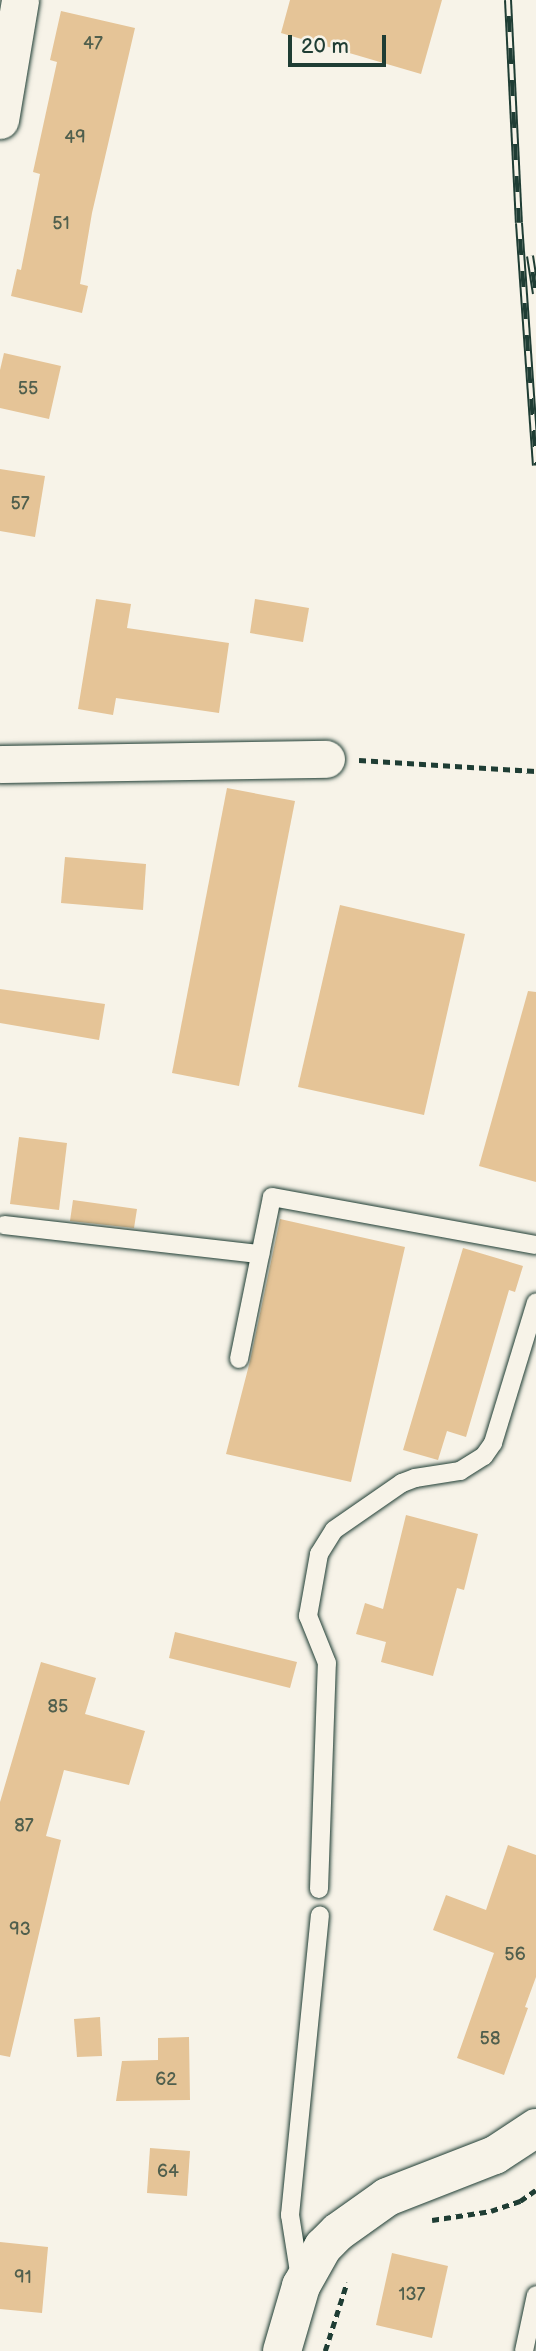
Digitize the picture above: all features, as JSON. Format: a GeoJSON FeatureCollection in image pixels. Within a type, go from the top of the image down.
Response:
{"type":"FeatureCollection","features":[{"type":"Feature","properties":{"kind":"street"},"geometry":{"type":"LineString","coordinates":[[0,120],[20,0]]}},
{"type":"Feature","properties":{"kind":"street"},"geometry":{"type":"LineString","coordinates":[[0,764],[326,759]]}},
{"type":"Feature","properties":{"kind":"street"},"geometry":{"type":"LineString","coordinates":[[282,2351],[302,2286],[323,2247],[354,2220],[387,2197],[495,2155],[536,2128]]}},
{"type":"Feature","properties":{"kind":"lane"},"geometry":{"type":"LineString","coordinates":[[239,1359],[272,1197],[536,1245]]}},
{"type":"Feature","properties":{"kind":"lane"},"geometry":{"type":"LineString","coordinates":[[4,1225],[260,1254]]}},
{"type":"Feature","properties":{"kind":"lane"},"geometry":{"type":"LineString","coordinates":[[319,1889],[327,1663],[308,1616],[319,1554],[334,1530],[402,1483],[415,1478],[460,1471],[484,1456],[493,1443],[536,1302]]}},
{"type":"Feature","properties":{"kind":"lane"},"geometry":{"type":"LineString","coordinates":[[302,2286],[290,2215],[320,1916]]}},
{"type":"Feature","properties":{"kind":"lane"},"geometry":{"type":"LineString","coordinates":[[524,2351],[536,2295]]}},
{"type":"Feature","properties":{"kind":"path"},"geometry":{"type":"LineString","coordinates":[[326,759],[536,771]]}},
{"type":"Feature","properties":{"kind":"path"},"geometry":{"type":"LineString","coordinates":[[424,2221],[491,2211],[520,2201],[536,2190]]}},
{"type":"Feature","properties":{"kind":"path"},"geometry":{"type":"LineString","coordinates":[[325,2351],[349,2276]]}},
{"type":"Feature","properties":{"kind":"building"},"geometry":{"type":"Polygon","coordinates":[[[290,0],[442,0],[421,74],[281,33],[290,0]]]}},
{"type":"Feature","properties":{"kind":"building"},"geometry":{"type":"Polygon","coordinates":[[[61,11],[135,28],[92,213],[80,284],[88,286],[82,313],[11,296],[17,269],[21,270],[40,174],[33,172],[57,62],[50,60],[61,11]]]}},
{"type":"Feature","properties":{"kind":"building"},"geometry":{"type":"Polygon","coordinates":[[[4,353],[61,366],[49,419],[0,408],[0,370],[4,353]]]}},
{"type":"Feature","properties":{"kind":"building"},"geometry":{"type":"Polygon","coordinates":[[[0,469],[45,476],[35,537],[0,531],[0,469]]]}},
{"type":"Feature","properties":{"kind":"building"},"geometry":{"type":"Polygon","coordinates":[[[96,599],[131,604],[127,628],[229,643],[219,713],[116,698],[113,715],[78,709],[96,599]]]}},
{"type":"Feature","properties":{"kind":"building"},"geometry":{"type":"Polygon","coordinates":[[[255,599],[309,608],[303,642],[250,633],[255,599]]]}},
{"type":"Feature","properties":{"kind":"building"},"geometry":{"type":"Polygon","coordinates":[[[227,788],[295,801],[239,1086],[172,1073],[227,788]]]}},
{"type":"Feature","properties":{"kind":"building"},"geometry":{"type":"Polygon","coordinates":[[[65,857],[146,864],[143,910],[61,903],[65,857]]]}},
{"type":"Feature","properties":{"kind":"building"},"geometry":{"type":"Polygon","coordinates":[[[340,905],[465,934],[424,1115],[298,1087],[340,905]]]}},
{"type":"Feature","properties":{"kind":"building"},"geometry":{"type":"Polygon","coordinates":[[[0,989],[105,1004],[99,1040],[0,1023],[0,989]]]}},
{"type":"Feature","properties":{"kind":"building"},"geometry":{"type":"Polygon","coordinates":[[[528,991],[536,992],[536,1182],[479,1166],[528,991]]]}},
{"type":"Feature","properties":{"kind":"building"},"geometry":{"type":"Polygon","coordinates":[[[19,1137],[67,1143],[59,1210],[10,1204],[19,1137]]]}},
{"type":"Feature","properties":{"kind":"building"},"geometry":{"type":"Polygon","coordinates":[[[73,1200],[137,1209],[134,1228],[70,1221],[73,1200]]]}},
{"type":"Feature","properties":{"kind":"building"},"geometry":{"type":"Polygon","coordinates":[[[280,1219],[405,1247],[351,1482],[226,1454],[250,1361],[280,1219]]]}},
{"type":"Feature","properties":{"kind":"building"},"geometry":{"type":"Polygon","coordinates":[[[463,1248],[523,1266],[515,1292],[509,1290],[466,1437],[447,1431],[438,1460],[403,1450],[463,1248]]]}},
{"type":"Feature","properties":{"kind":"building"},"geometry":{"type":"Polygon","coordinates":[[[406,1515],[478,1534],[464,1590],[457,1588],[433,1676],[381,1662],[386,1642],[356,1634],[365,1603],[383,1609],[406,1515]]]}},
{"type":"Feature","properties":{"kind":"building"},"geometry":{"type":"Polygon","coordinates":[[[175,1632],[297,1662],[290,1688],[169,1658],[175,1632]]]}},
{"type":"Feature","properties":{"kind":"building"},"geometry":{"type":"Polygon","coordinates":[[[41,1662],[96,1678],[85,1714],[145,1731],[129,1785],[64,1770],[46,1836],[61,1840],[10,2057],[0,2055],[0,1802],[41,1662]]]}},
{"type":"Feature","properties":{"kind":"building"},"geometry":{"type":"Polygon","coordinates":[[[508,1845],[536,1855],[536,1977],[504,2075],[457,2058],[494,1953],[433,1930],[446,1895],[486,1910],[508,1845]]]}},
{"type":"Feature","properties":{"kind":"building"},"geometry":{"type":"Polygon","coordinates":[[[100,2017],[102,2056],[77,2057],[74,2019],[100,2017]]]}},
{"type":"Feature","properties":{"kind":"building"},"geometry":{"type":"Polygon","coordinates":[[[189,2037],[190,2100],[116,2101],[122,2061],[158,2060],[158,2038],[189,2037]]]}},
{"type":"Feature","properties":{"kind":"building"},"geometry":{"type":"Polygon","coordinates":[[[150,2148],[190,2151],[187,2196],[147,2193],[150,2148]]]}},
{"type":"Feature","properties":{"kind":"building"},"geometry":{"type":"Polygon","coordinates":[[[0,2242],[48,2247],[42,2313],[0,2309],[0,2242]]]}},
{"type":"Feature","properties":{"kind":"building"},"geometry":{"type":"Polygon","coordinates":[[[392,2253],[448,2266],[432,2338],[376,2325],[392,2253]]]}},
{"type":"Feature","properties":{"kind":"railway"},"geometry":{"type":"LineString","coordinates":[[508,0],[519,223],[536,465]]}},
{"type":"Feature","properties":{"kind":"railway"},"geometry":{"type":"LineString","coordinates":[[530,256],[536,294]]}}]}
